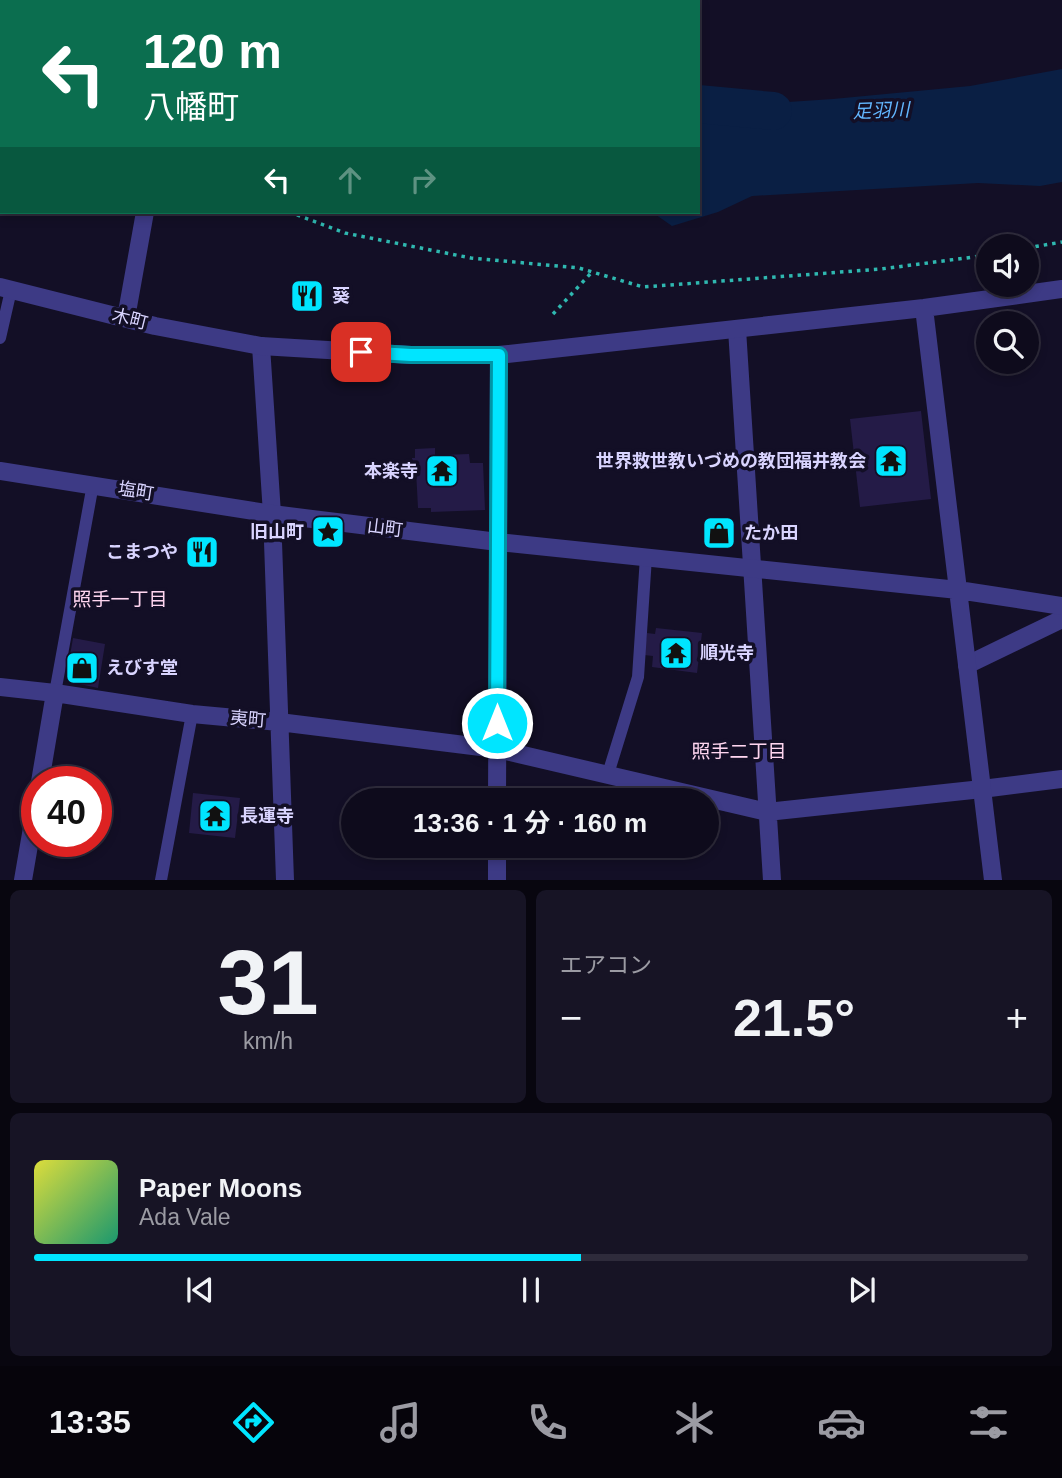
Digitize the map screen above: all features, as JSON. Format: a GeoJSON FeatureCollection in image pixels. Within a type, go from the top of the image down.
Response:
{"type":"FeatureCollection","features":[{"type":"Feature","properties":{"kind":"street"},"geometry":{"type":"LineString","coordinates":[[125,318],[145,214]]}},
{"type":"Feature","properties":{"kind":"street","name":"木町"},"geometry":{"type":"LineString","coordinates":[[5,288],[155,326],[261,346],[411,355],[499,355],[924,308],[1062,289]]}},
{"type":"Feature","properties":{"kind":"street"},"geometry":{"type":"LineString","coordinates":[[924,308],[993,880]]}},
{"type":"Feature","properties":{"kind":"street"},"geometry":{"type":"LineString","coordinates":[[737,329],[772,880]]}},
{"type":"Feature","properties":{"kind":"street"},"geometry":{"type":"LineString","coordinates":[[261,346],[272,513],[285,880]]}},
{"type":"Feature","properties":{"kind":"street"},"geometry":{"type":"LineString","coordinates":[[497,788],[499,355]]}},
{"type":"Feature","properties":{"kind":"street","name":"塩町"},"geometry":{"type":"LineString","coordinates":[[0,471],[272,513]]}},
{"type":"Feature","properties":{"kind":"street","name":"山町"},"geometry":{"type":"LineString","coordinates":[[272,513],[498,542],[958,590],[1062,607]]}},
{"type":"Feature","properties":{"kind":"street"},"geometry":{"type":"LineString","coordinates":[[967,665],[1062,619]]}},
{"type":"Feature","properties":{"kind":"street","name":"夷町"},"geometry":{"type":"LineString","coordinates":[[0,687],[497,749],[768,812],[1062,779]]}},
{"type":"Feature","properties":{"kind":"street"},"geometry":{"type":"LineString","coordinates":[[43,766],[55,693]]}},
{"type":"Feature","properties":{"kind":"street"},"geometry":{"type":"LineString","coordinates":[[23,880],[27,857]]}},
{"type":"Feature","properties":{"kind":"street"},"geometry":{"type":"LineString","coordinates":[[496,880],[497,858]]}},
{"type":"Feature","properties":{"kind":"lane"},"geometry":{"type":"LineString","coordinates":[[0,338],[5,288]]}},
{"type":"Feature","properties":{"kind":"lane"},"geometry":{"type":"LineString","coordinates":[[55,693],[93,484]]}},
{"type":"Feature","properties":{"kind":"lane"},"geometry":{"type":"LineString","coordinates":[[608,774],[638,677],[646,557]]}},
{"type":"Feature","properties":{"kind":"lane"},"geometry":{"type":"LineString","coordinates":[[161,880],[192,713]]}},
{"type":"Feature","properties":{"kind":"path"},"geometry":{"type":"LineString","coordinates":[[294,214],[345,233],[471,258],[579,268],[643,287],[881,269],[976,257]]}},
{"type":"Feature","properties":{"kind":"path"},"geometry":{"type":"LineString","coordinates":[[1039,246],[1062,242]]}},
{"type":"Feature","properties":{"kind":"path"},"geometry":{"type":"LineString","coordinates":[[553,314],[592,272]]}},
{"type":"Feature","properties":{"kind":"water"},"geometry":{"type":"Polygon","coordinates":[[[1062,69],[1062,182],[1040,186],[978,183],[752,196],[718,212],[672,226],[655,214],[700,214],[700,108],[970,86],[1062,69]]]}},
{"type":"Feature","properties":{"kind":"building"},"geometry":{"type":"Polygon","coordinates":[[[921,411],[931,499],[860,507],[850,419],[921,411]]]}},
{"type":"Feature","properties":{"kind":"building"},"geometry":{"type":"Polygon","coordinates":[[[435,448],[435,461],[443,461],[443,455],[469,454],[470,463],[483,463],[485,510],[431,512],[431,508],[418,508],[416,470],[412,470],[412,458],[415,458],[415,449],[435,448]]]}},
{"type":"Feature","properties":{"kind":"building"},"geometry":{"type":"Polygon","coordinates":[[[656,628],[702,633],[697,673],[652,667],[653,656],[644,655],[647,633],[655,634],[656,628]]]}},
{"type":"Feature","properties":{"kind":"building"},"geometry":{"type":"Polygon","coordinates":[[[73,638],[105,644],[98,688],[75,683],[67,673],[73,638]]]}},
{"type":"Feature","properties":{"kind":"building"},"geometry":{"type":"Polygon","coordinates":[[[193,793],[240,798],[235,838],[189,833],[193,793]]]}},
{"type":"Feature","properties":{"kind":"waterway","name":"足羽川"},"geometry":{"type":"LineString","coordinates":[[700,104],[773,111]]}},
{"type":"Feature","properties":{"kind":"place","name":"葵"},"geometry":{"type":"Point","coordinates":[307,296]}},
{"type":"Feature","properties":{"kind":"place","name":"世界救世教いづめの教団福井教会"},"geometry":{"type":"Point","coordinates":[891,461]}},
{"type":"Feature","properties":{"kind":"place","name":"本楽寺"},"geometry":{"type":"Point","coordinates":[442,471]}},
{"type":"Feature","properties":{"kind":"place","name":"旧山町"},"geometry":{"type":"Point","coordinates":[328,532]}},
{"type":"Feature","properties":{"kind":"place","name":"たか田"},"geometry":{"type":"Point","coordinates":[719,533]}},
{"type":"Feature","properties":{"kind":"place","name":"こまつや"},"geometry":{"type":"Point","coordinates":[202,552]}},
{"type":"Feature","properties":{"kind":"place","name":"順光寺"},"geometry":{"type":"Point","coordinates":[676,653]}},
{"type":"Feature","properties":{"kind":"place","name":"えびす堂"},"geometry":{"type":"Point","coordinates":[82,668]}},
{"type":"Feature","properties":{"kind":"place","name":"長運寺"},"geometry":{"type":"Point","coordinates":[215,816]}},
{"type":"Feature","properties":{"kind":"district","name":"照手一丁目"},"geometry":{"type":"Point","coordinates":[120,599]}},
{"type":"Feature","properties":{"kind":"district","name":"照手二丁目"},"geometry":{"type":"Point","coordinates":[739,751]}},
{"type":"Feature","properties":{"kind":"route"},"geometry":{"type":"LineString","coordinates":[[361,352],[499,355],[497,723]]}}]}
